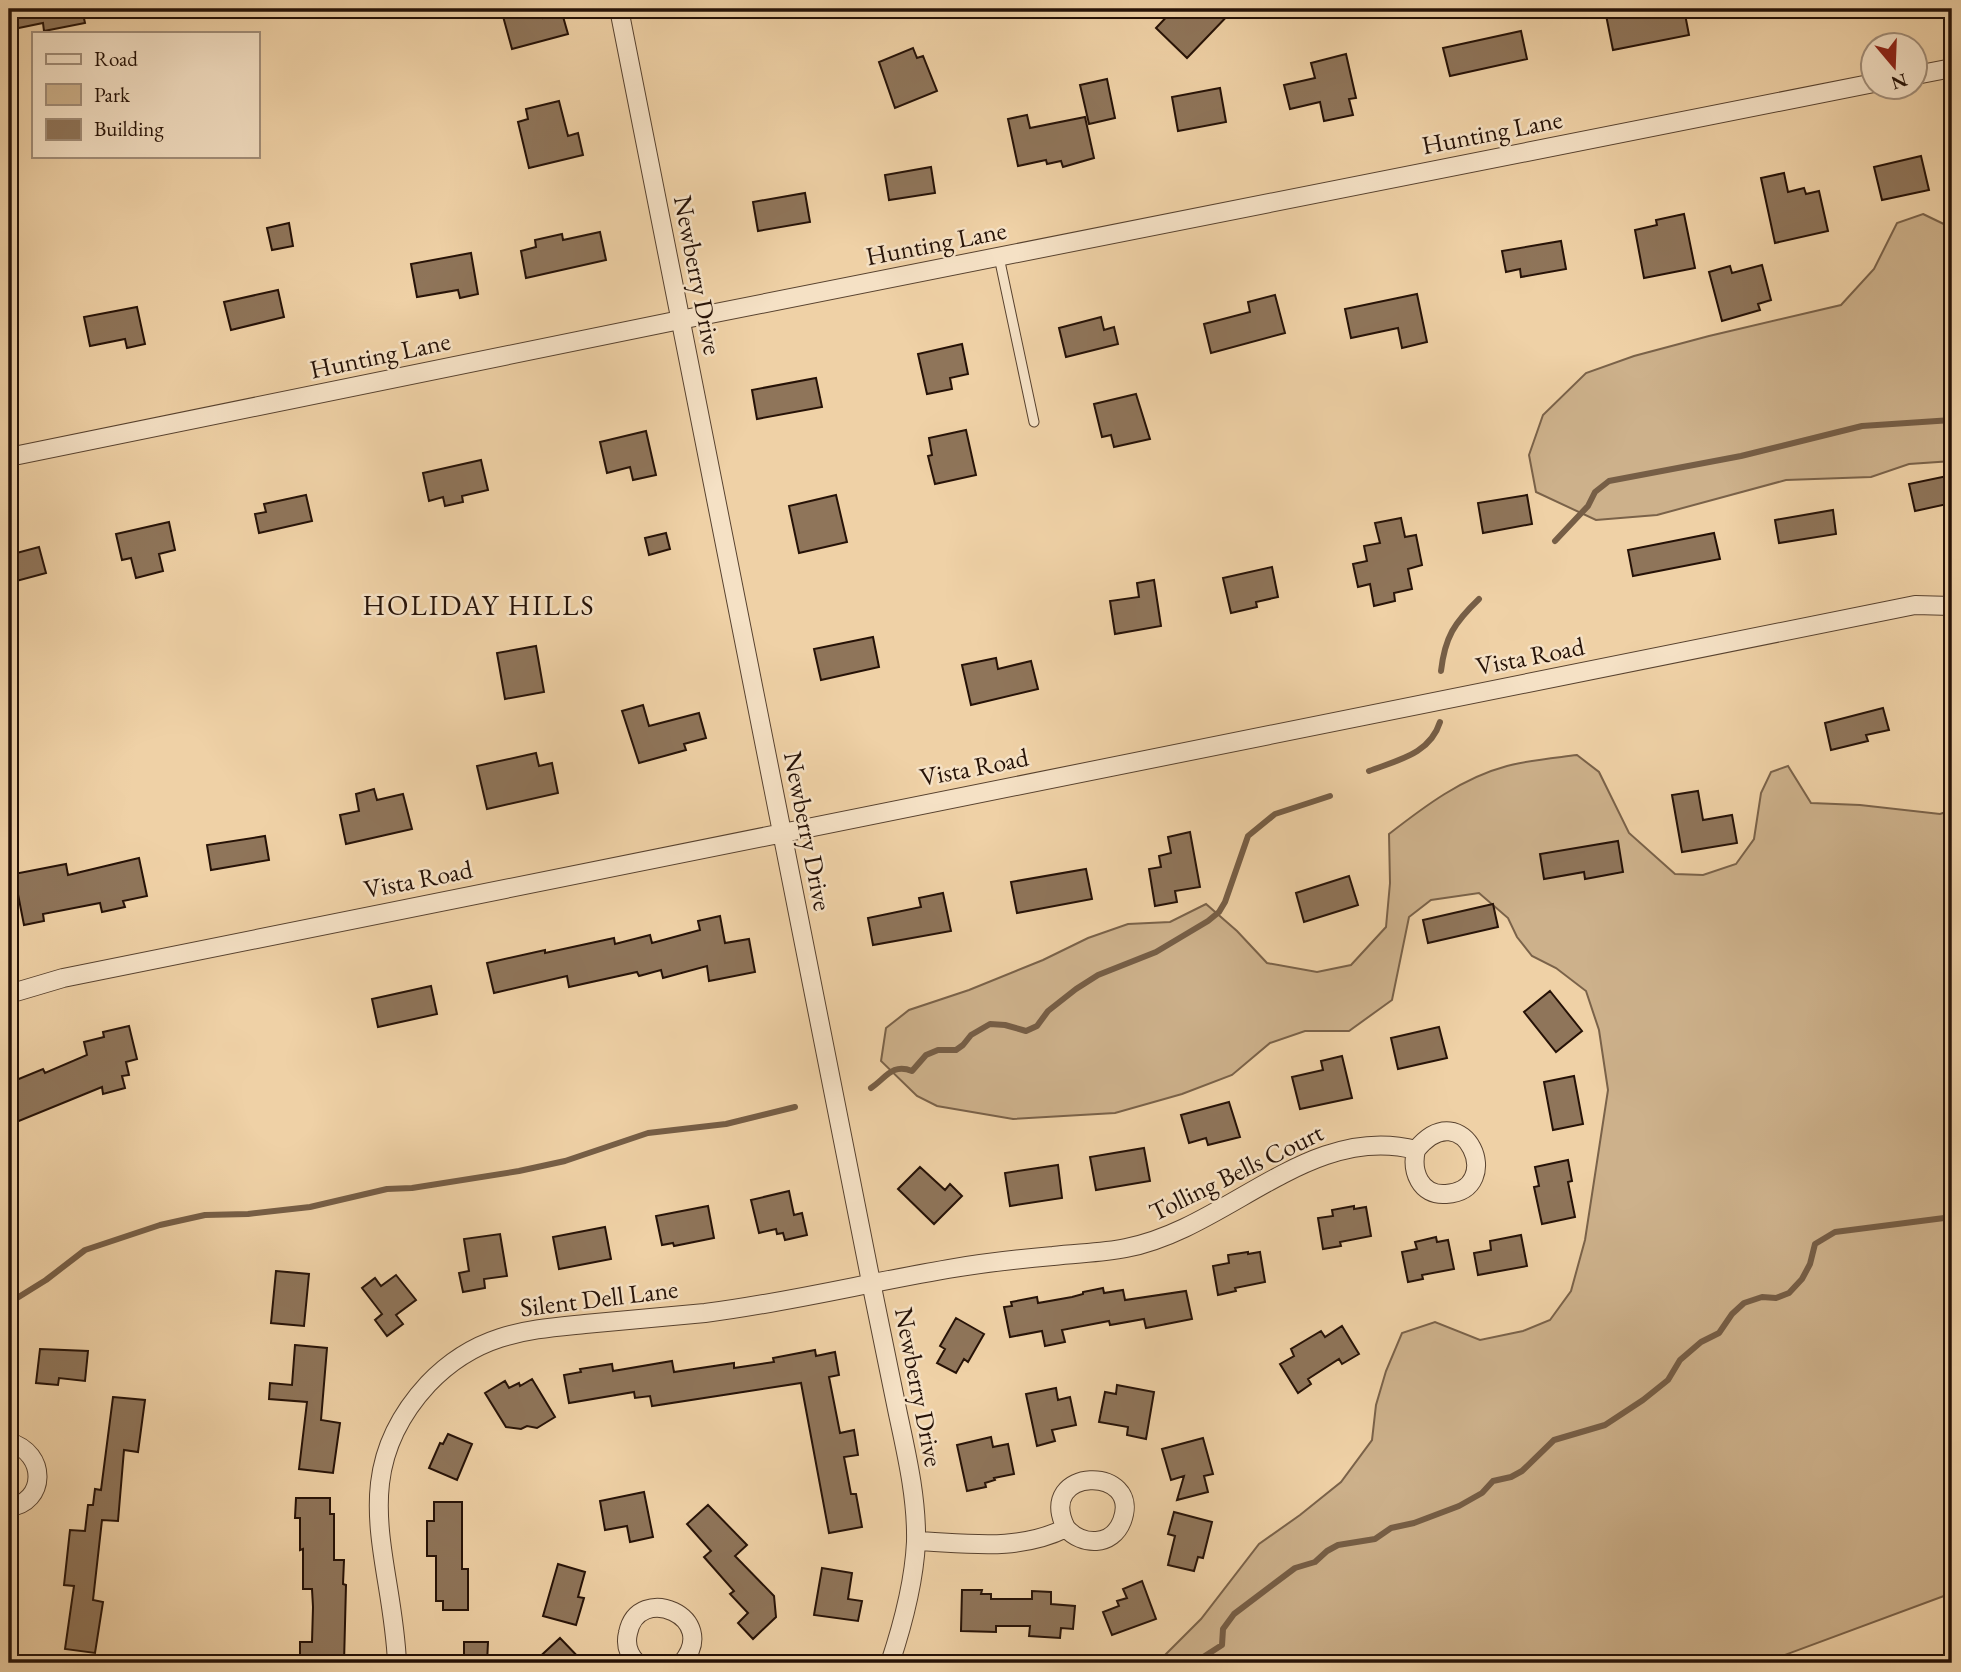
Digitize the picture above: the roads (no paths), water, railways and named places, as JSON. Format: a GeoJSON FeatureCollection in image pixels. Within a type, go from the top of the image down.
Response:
{"type":"FeatureCollection","features":[{"type":"Feature","properties":{"kind":"street","name":"Newberry Drive"},"geometry":{"type":"LineString","coordinates":[[619,9],[909,1464],[916,1541],[903,1626],[890,1663]]}},
{"type":"Feature","properties":{"kind":"street"},"geometry":{"type":"LineString","coordinates":[[1930,72],[1952,68]]}},
{"type":"Feature","properties":{"kind":"street","name":"Hunting Lane"},"geometry":{"type":"LineString","coordinates":[[9,457],[680,320],[1860,86]]}},
{"type":"Feature","properties":{"kind":"street","name":"Vista Road"},"geometry":{"type":"LineString","coordinates":[[9,994],[63,978],[1916,605],[1952,606]]}},
{"type":"Feature","properties":{"kind":"street","name":"Tolling Bells Court"},"geometry":{"type":"LineString","coordinates":[[871,1282],[1003,1261],[1127,1248],[1189,1228],[1317,1158],[1369,1144],[1416,1150]]}},
{"type":"Feature","properties":{"kind":"street","name":"Silent Dell Lane"},"geometry":{"type":"LineString","coordinates":[[397,1663],[377,1508],[381,1476],[391,1443],[408,1410],[450,1363],[475,1347],[532,1329],[744,1307],[871,1282]]}},
{"type":"Feature","properties":{"kind":"street"},"geometry":{"type":"LineString","coordinates":[[9,1443],[20,1446],[30,1454],[36,1464],[38,1478],[27,1499],[9,1507]]}},
{"type":"Feature","properties":{"kind":"street"},"geometry":{"type":"LineString","coordinates":[[916,1541],[1010,1545],[1048,1537],[1066,1528]]}},
{"type":"Feature","properties":{"kind":"street"},"geometry":{"type":"LineString","coordinates":[[637,1663],[628,1648],[629,1627],[645,1611],[659,1607],[674,1611],[686,1620],[690,1627],[691,1649],[684,1663]]}},
{"type":"Feature","properties":{"kind":"lane"},"geometry":{"type":"LineString","coordinates":[[999,257],[1034,422]]}},
{"type":"Feature","properties":{"kind":"waterway"},"geometry":{"type":"LineString","coordinates":[[1555,541],[1588,506],[1595,492],[1609,481],[1741,456],[1862,426],[1952,420]]}},
{"type":"Feature","properties":{"kind":"waterway"},"geometry":{"type":"LineString","coordinates":[[1441,671],[1452,631],[1479,599]]}},
{"type":"Feature","properties":{"kind":"waterway"},"geometry":{"type":"LineString","coordinates":[[1369,771],[1421,749],[1429,742],[1440,722]]}},
{"type":"Feature","properties":{"kind":"waterway"},"geometry":{"type":"LineString","coordinates":[[871,1088],[894,1070],[912,1071],[926,1055],[938,1050],[956,1050],[971,1035],[990,1024],[1026,1031],[1037,1026],[1048,1011],[1098,975],[1156,952],[1208,921],[1219,912],[1225,902],[1248,836],[1275,814],[1330,796]]}},
{"type":"Feature","properties":{"kind":"waterway"},"geometry":{"type":"LineString","coordinates":[[9,1303],[46,1280],[85,1250],[160,1225],[205,1215],[248,1214],[310,1207],[387,1189],[412,1188],[519,1171],[565,1161],[648,1133],[726,1124],[795,1107]]}},
{"type":"Feature","properties":{"kind":"waterway"},"geometry":{"type":"LineString","coordinates":[[1194,1663],[1222,1645],[1223,1629],[1234,1614],[1295,1568],[1315,1562],[1338,1545],[1375,1539],[1391,1528],[1414,1523],[1459,1506],[1482,1493],[1493,1481],[1522,1471],[1554,1440],[1605,1425],[1643,1400],[1668,1380],[1680,1360],[1701,1342],[1719,1333],[1732,1314],[1744,1303],[1789,1293],[1802,1279],[1810,1264],[1815,1244],[1835,1232],[1952,1217]]}},
{"type":"Feature","properties":{"kind":"district","name":"HOLIDAY HILLS"},"geometry":{"type":"Point","coordinates":[479,605]}}]}
